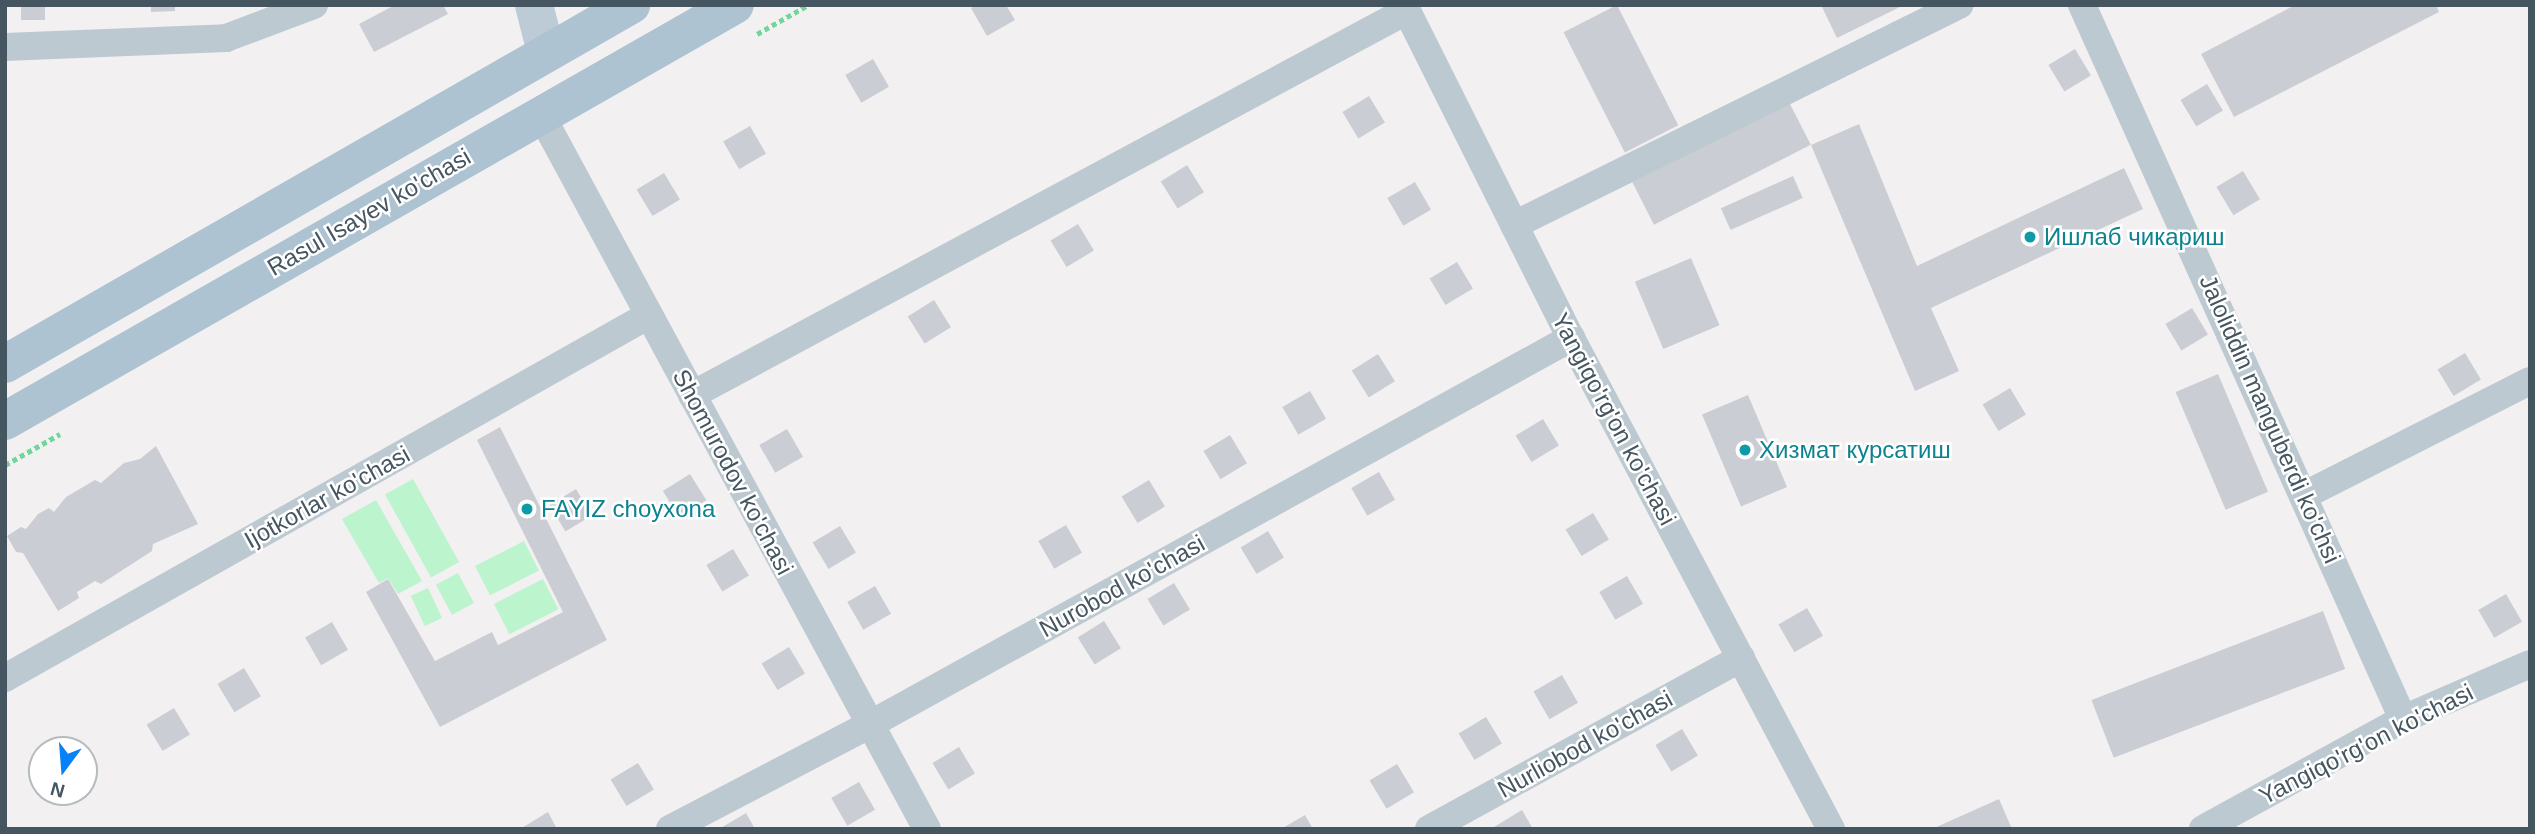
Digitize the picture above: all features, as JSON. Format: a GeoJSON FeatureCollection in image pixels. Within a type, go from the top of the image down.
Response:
{"type":"FeatureCollection","features":[{"type":"Feature","properties":{"kind":"main road","name":"Rasul Isayev ko'chasi"},"geometry":{"type":"LineString","coordinates":[[5,364],[631,5]]}},
{"type":"Feature","properties":{"kind":"main road","name":"Rasul Isayev ko'chasi"},"geometry":{"type":"LineString","coordinates":[[5,421],[735,5]]}},
{"type":"Feature","properties":{"kind":"street"},"geometry":{"type":"LineString","coordinates":[[5,47],[226,38],[314,5]]}},
{"type":"Feature","properties":{"kind":"street"},"geometry":{"type":"LineString","coordinates":[[534,5],[546,52]]}},
{"type":"Feature","properties":{"kind":"street"},"geometry":{"type":"LineString","coordinates":[[1514,226],[1960,5]]}},
{"type":"Feature","properties":{"kind":"street","name":"Jaloliddin manguberdi ko'chsi"},"geometry":{"type":"LineString","coordinates":[[2082,5],[2305,495],[2403,719]]}},
{"type":"Feature","properties":{"kind":"street"},"geometry":{"type":"LineString","coordinates":[[692,395],[1405,8]]}},
{"type":"Feature","properties":{"kind":"street","name":"Yangiqo'rg'on ko'chasi"},"geometry":{"type":"LineString","coordinates":[[1405,8],[1571,338],[1831,829]]}},
{"type":"Feature","properties":{"kind":"street","name":"Shomurodov ko'chasi"},"geometry":{"type":"LineString","coordinates":[[540,114],[927,829]]}},
{"type":"Feature","properties":{"kind":"street","name":"Ijotkorlar ko'chasi"},"geometry":{"type":"LineString","coordinates":[[5,678],[649,315]]}},
{"type":"Feature","properties":{"kind":"street","name":"Nurobod ko'chasi"},"geometry":{"type":"LineString","coordinates":[[670,829],[869,724],[1571,338]]}},
{"type":"Feature","properties":{"kind":"street","name":"Jaloliddin manguberdi ko'chsi"},"geometry":{"type":"LineString","coordinates":[[2305,495],[2530,381]]}},
{"type":"Feature","properties":{"kind":"street","name":"Nurliobod ko'chasi"},"geometry":{"type":"LineString","coordinates":[[1429,829],[1741,658]]}},
{"type":"Feature","properties":{"kind":"street","name":"Yangiqo'rg'on ko'chasi"},"geometry":{"type":"LineString","coordinates":[[2216,826],[2403,719],[2530,664]]}},
{"type":"Feature","properties":{"kind":"green space"},"geometry":{"type":"Polygon","coordinates":[[[413,479],[459,562],[431,578],[385,495],[413,479]]]}},
{"type":"Feature","properties":{"kind":"green space"},"geometry":{"type":"Polygon","coordinates":[[[376,500],[422,581],[398,594],[388,578],[379,583],[342,519],[376,500]]]}},
{"type":"Feature","properties":{"kind":"green space"},"geometry":{"type":"Polygon","coordinates":[[[524,541],[539,570],[490,595],[475,566],[524,541]]]}},
{"type":"Feature","properties":{"kind":"green space"},"geometry":{"type":"Polygon","coordinates":[[[458,573],[474,603],[452,615],[436,585],[458,573]]]}},
{"type":"Feature","properties":{"kind":"green space"},"geometry":{"type":"Polygon","coordinates":[[[543,579],[558,609],[509,634],[494,604],[543,579]]]}},
{"type":"Feature","properties":{"kind":"green space"},"geometry":{"type":"Polygon","coordinates":[[[428,588],[442,618],[425,626],[411,596],[428,588]]]}},
{"type":"Feature","properties":{"kind":"building"},"geometry":{"type":"Polygon","coordinates":[[[21,5],[45,5],[45,20],[21,20],[21,5]]]}},
{"type":"Feature","properties":{"kind":"building"},"geometry":{"type":"Polygon","coordinates":[[[151,5],[175,5],[175,11],[151,12],[151,5]]]}},
{"type":"Feature","properties":{"kind":"building"},"geometry":{"type":"Polygon","coordinates":[[[395,5],[443,5],[448,14],[374,52],[359,24],[395,5]]]}},
{"type":"Feature","properties":{"kind":"building"},"geometry":{"type":"Polygon","coordinates":[[[976,5],[1006,5],[1015,20],[987,36],[971,8],[976,5]]]}},
{"type":"Feature","properties":{"kind":"building"},"geometry":{"type":"Polygon","coordinates":[[[1617,5],[1678,125],[1625,153],[1564,32],[1617,5]]]}},
{"type":"Feature","properties":{"kind":"building"},"geometry":{"type":"Polygon","coordinates":[[[1821,5],[1904,5],[1837,38],[1821,5]]]}},
{"type":"Feature","properties":{"kind":"building"},"geometry":{"type":"Polygon","coordinates":[[[2295,5],[2436,5],[2439,12],[2234,117],[2201,54],[2295,5]]]}},
{"type":"Feature","properties":{"kind":"building"},"geometry":{"type":"Polygon","coordinates":[[[2075,49],[2091,76],[2064,92],[2048,65],[2075,49]]]}},
{"type":"Feature","properties":{"kind":"building"},"geometry":{"type":"Polygon","coordinates":[[[873,59],[889,87],[861,103],[845,75],[873,59]]]}},
{"type":"Feature","properties":{"kind":"building"},"geometry":{"type":"Polygon","coordinates":[[[2207,84],[2223,111],[2196,127],[2180,100],[2207,84]]]}},
{"type":"Feature","properties":{"kind":"building"},"geometry":{"type":"Polygon","coordinates":[[[1369,96],[1385,123],[1358,139],[1342,112],[1369,96]]]}},
{"type":"Feature","properties":{"kind":"building"},"geometry":{"type":"Polygon","coordinates":[[[1789,102],[1811,145],[1654,225],[1632,182],[1789,102]]]}},
{"type":"Feature","properties":{"kind":"building","name":"Ишлаб чикариш"},"geometry":{"type":"Polygon","coordinates":[[[1859,124],[1917,266],[2124,168],[2143,209],[1931,308],[1959,371],[1915,391],[1811,145],[1859,124]]]}},
{"type":"Feature","properties":{"kind":"building"},"geometry":{"type":"Polygon","coordinates":[[[750,126],[766,154],[739,169],[723,142],[750,126]]]}},
{"type":"Feature","properties":{"kind":"building"},"geometry":{"type":"Polygon","coordinates":[[[1187,165],[1204,192],[1178,209],[1161,181],[1187,165]]]}},
{"type":"Feature","properties":{"kind":"building"},"geometry":{"type":"Polygon","coordinates":[[[2243,171],[2260,199],[2233,215],[2216,187],[2243,171]]]}},
{"type":"Feature","properties":{"kind":"building"},"geometry":{"type":"Polygon","coordinates":[[[664,173],[680,200],[653,216],[637,189],[664,173]]]}},
{"type":"Feature","properties":{"kind":"building"},"geometry":{"type":"Polygon","coordinates":[[[1793,176],[1803,198],[1731,230],[1721,208],[1793,176]]]}},
{"type":"Feature","properties":{"kind":"building"},"geometry":{"type":"Polygon","coordinates":[[[1415,182],[1431,210],[1403,226],[1387,198],[1415,182]]]}},
{"type":"Feature","properties":{"kind":"building"},"geometry":{"type":"Polygon","coordinates":[[[1078,224],[1094,251],[1067,267],[1051,240],[1078,224]]]}},
{"type":"Feature","properties":{"kind":"building"},"geometry":{"type":"Polygon","coordinates":[[[1691,258],[1720,325],[1663,349],[1635,282],[1691,258]]]}},
{"type":"Feature","properties":{"kind":"building"},"geometry":{"type":"Polygon","coordinates":[[[1457,262],[1473,289],[1446,305],[1430,278],[1457,262]]]}},
{"type":"Feature","properties":{"kind":"building"},"geometry":{"type":"Polygon","coordinates":[[[934,300],[951,327],[925,344],[908,316],[934,300]]]}},
{"type":"Feature","properties":{"kind":"building"},"geometry":{"type":"Polygon","coordinates":[[[2192,308],[2208,335],[2181,351],[2165,324],[2192,308]]]}},
{"type":"Feature","properties":{"kind":"building"},"geometry":{"type":"Polygon","coordinates":[[[2465,353],[2481,380],[2454,396],[2438,369],[2465,353]]]}},
{"type":"Feature","properties":{"kind":"building"},"geometry":{"type":"Polygon","coordinates":[[[1378,354],[1395,381],[1369,398],[1352,370],[1378,354]]]}},
{"type":"Feature","properties":{"kind":"building"},"geometry":{"type":"Polygon","coordinates":[[[2218,374],[2268,492],[2226,510],[2176,392],[2218,374]]]}},
{"type":"Feature","properties":{"kind":"building"},"geometry":{"type":"Polygon","coordinates":[[[2010,388],[2026,415],[1999,431],[1983,404],[2010,388]]]}},
{"type":"Feature","properties":{"kind":"building"},"geometry":{"type":"Polygon","coordinates":[[[1310,391],[1326,419],[1298,435],[1282,407],[1310,391]]]}},
{"type":"Feature","properties":{"kind":"building","name":"Хизмат курсатиш"},"geometry":{"type":"Polygon","coordinates":[[[1748,395],[1787,487],[1741,507],[1702,415],[1748,395]]]}},
{"type":"Feature","properties":{"kind":"building"},"geometry":{"type":"Polygon","coordinates":[[[1543,419],[1559,446],[1532,462],[1516,435],[1543,419]]]}},
{"type":"Feature","properties":{"kind":"building","name":"FAYIZ choyxona"},"geometry":{"type":"Polygon","coordinates":[[[500,427],[607,640],[440,727],[366,592],[388,579],[435,661],[492,632],[498,645],[563,612],[477,440],[500,427]]]}},
{"type":"Feature","properties":{"kind":"building"},"geometry":{"type":"Polygon","coordinates":[[[787,429],[803,457],[775,473],[759,445],[787,429]]]}},
{"type":"Feature","properties":{"kind":"building"},"geometry":{"type":"Polygon","coordinates":[[[1230,435],[1247,463],[1220,479],[1203,451],[1230,435]]]}},
{"type":"Feature","properties":{"kind":"building"},"geometry":{"type":"Polygon","coordinates":[[[156,446],[198,524],[153,544],[152,551],[101,584],[95,581],[77,592],[79,598],[58,611],[23,553],[16,552],[7,536],[21,527],[26,529],[38,514],[49,508],[54,512],[66,497],[95,480],[101,483],[124,463],[140,459],[156,446]]]}},
{"type":"Feature","properties":{"kind":"building"},"geometry":{"type":"Polygon","coordinates":[[[1379,472],[1395,500],[1367,516],[1351,488],[1379,472]]]}},
{"type":"Feature","properties":{"kind":"building"},"geometry":{"type":"Polygon","coordinates":[[[690,474],[706,500],[679,517],[663,491],[690,474]]]}},
{"type":"Feature","properties":{"kind":"building"},"geometry":{"type":"Polygon","coordinates":[[[1149,480],[1165,507],[1138,523],[1122,496],[1149,480]]]}},
{"type":"Feature","properties":{"kind":"building"},"geometry":{"type":"Polygon","coordinates":[[[576,489],[592,516],[565,532],[549,505],[576,489]]]}},
{"type":"Feature","properties":{"kind":"building"},"geometry":{"type":"Polygon","coordinates":[[[1593,513],[1609,540],[1582,556],[1566,529],[1593,513]]]}},
{"type":"Feature","properties":{"kind":"building"},"geometry":{"type":"Polygon","coordinates":[[[1066,525],[1082,553],[1054,569],[1038,541],[1066,525]]]}},
{"type":"Feature","properties":{"kind":"building"},"geometry":{"type":"Polygon","coordinates":[[[840,526],[856,553],[829,569],[813,542],[840,526]]]}},
{"type":"Feature","properties":{"kind":"building"},"geometry":{"type":"Polygon","coordinates":[[[1268,531],[1284,558],[1257,574],[1241,547],[1268,531]]]}},
{"type":"Feature","properties":{"kind":"building"},"geometry":{"type":"Polygon","coordinates":[[[733,549],[749,576],[722,592],[706,565],[733,549]]]}},
{"type":"Feature","properties":{"kind":"building"},"geometry":{"type":"Polygon","coordinates":[[[1627,576],[1643,604],[1615,620],[1599,592],[1627,576]]]}},
{"type":"Feature","properties":{"kind":"building"},"geometry":{"type":"Polygon","coordinates":[[[1174,583],[1190,610],[1163,626],[1147,599],[1174,583]]]}},
{"type":"Feature","properties":{"kind":"building"},"geometry":{"type":"Polygon","coordinates":[[[875,586],[891,614],[863,630],[847,602],[875,586]]]}},
{"type":"Feature","properties":{"kind":"building"},"geometry":{"type":"Polygon","coordinates":[[[2506,594],[2522,622],[2494,638],[2478,610],[2506,594]]]}},
{"type":"Feature","properties":{"kind":"building"},"geometry":{"type":"Polygon","coordinates":[[[1807,608],[1823,636],[1794,652],[1778,624],[1807,608]]]}},
{"type":"Feature","properties":{"kind":"building"},"geometry":{"type":"Polygon","coordinates":[[[2323,611],[2345,669],[2114,758],[2091,700],[2323,611]]]}},
{"type":"Feature","properties":{"kind":"building"},"geometry":{"type":"Polygon","coordinates":[[[1104,621],[1121,648],[1095,665],[1078,637],[1104,621]]]}},
{"type":"Feature","properties":{"kind":"building"},"geometry":{"type":"Polygon","coordinates":[[[332,622],[348,650],[321,665],[305,638],[332,622]]]}},
{"type":"Feature","properties":{"kind":"building"},"geometry":{"type":"Polygon","coordinates":[[[789,647],[805,674],[778,690],[762,663],[789,647]]]}},
{"type":"Feature","properties":{"kind":"building"},"geometry":{"type":"Polygon","coordinates":[[[244,668],[261,696],[234,712],[217,684],[244,668]]]}},
{"type":"Feature","properties":{"kind":"building"},"geometry":{"type":"Polygon","coordinates":[[[1562,675],[1578,703],[1549,719],[1533,692],[1562,675]]]}},
{"type":"Feature","properties":{"kind":"building"},"geometry":{"type":"Polygon","coordinates":[[[174,708],[190,735],[163,751],[147,724],[174,708]]]}},
{"type":"Feature","properties":{"kind":"building"},"geometry":{"type":"Polygon","coordinates":[[[1486,717],[1502,744],[1475,760],[1459,733],[1486,717]]]}},
{"type":"Feature","properties":{"kind":"building"},"geometry":{"type":"Polygon","coordinates":[[[1682,729],[1698,756],[1671,772],[1655,745],[1682,729]]]}},
{"type":"Feature","properties":{"kind":"building"},"geometry":{"type":"Polygon","coordinates":[[[959,747],[975,774],[948,790],[932,763],[959,747]]]}},
{"type":"Feature","properties":{"kind":"building"},"geometry":{"type":"Polygon","coordinates":[[[638,763],[654,790],[627,806],[611,779],[638,763]]]}},
{"type":"Feature","properties":{"kind":"building"},"geometry":{"type":"Polygon","coordinates":[[[1397,764],[1414,792],[1387,809],[1370,780],[1397,764]]]}},
{"type":"Feature","properties":{"kind":"building"},"geometry":{"type":"Polygon","coordinates":[[[859,782],[875,810],[847,826],[831,798],[859,782]]]}},
{"type":"Feature","properties":{"kind":"building"},"geometry":{"type":"Polygon","coordinates":[[[1999,799],[2012,829],[1932,829],[1999,799]]]}},
{"type":"Feature","properties":{"kind":"building"},"geometry":{"type":"Polygon","coordinates":[[[1522,810],[1533,829],[1494,827],[1522,810]]]}},
{"type":"Feature","properties":{"kind":"building"},"geometry":{"type":"Polygon","coordinates":[[[548,812],[557,829],[520,829],[548,812]]]}},
{"type":"Feature","properties":{"kind":"building"},"geometry":{"type":"Polygon","coordinates":[[[746,813],[755,829],[719,829],[746,813]]]}},
{"type":"Feature","properties":{"kind":"building"},"geometry":{"type":"Polygon","coordinates":[[[1305,815],[1313,829],[1281,829],[1305,815]]]}},
{"type":"Feature","properties":{"kind":"place","name":"Ишлаб чикариш"},"geometry":{"type":"Point","coordinates":[2030,237]}},
{"type":"Feature","properties":{"kind":"place","name":"Хизмат курсатиш"},"geometry":{"type":"Point","coordinates":[1745,450]}},
{"type":"Feature","properties":{"kind":"place","name":"FAYIZ choyxona"},"geometry":{"type":"Point","coordinates":[527,509]}}]}
